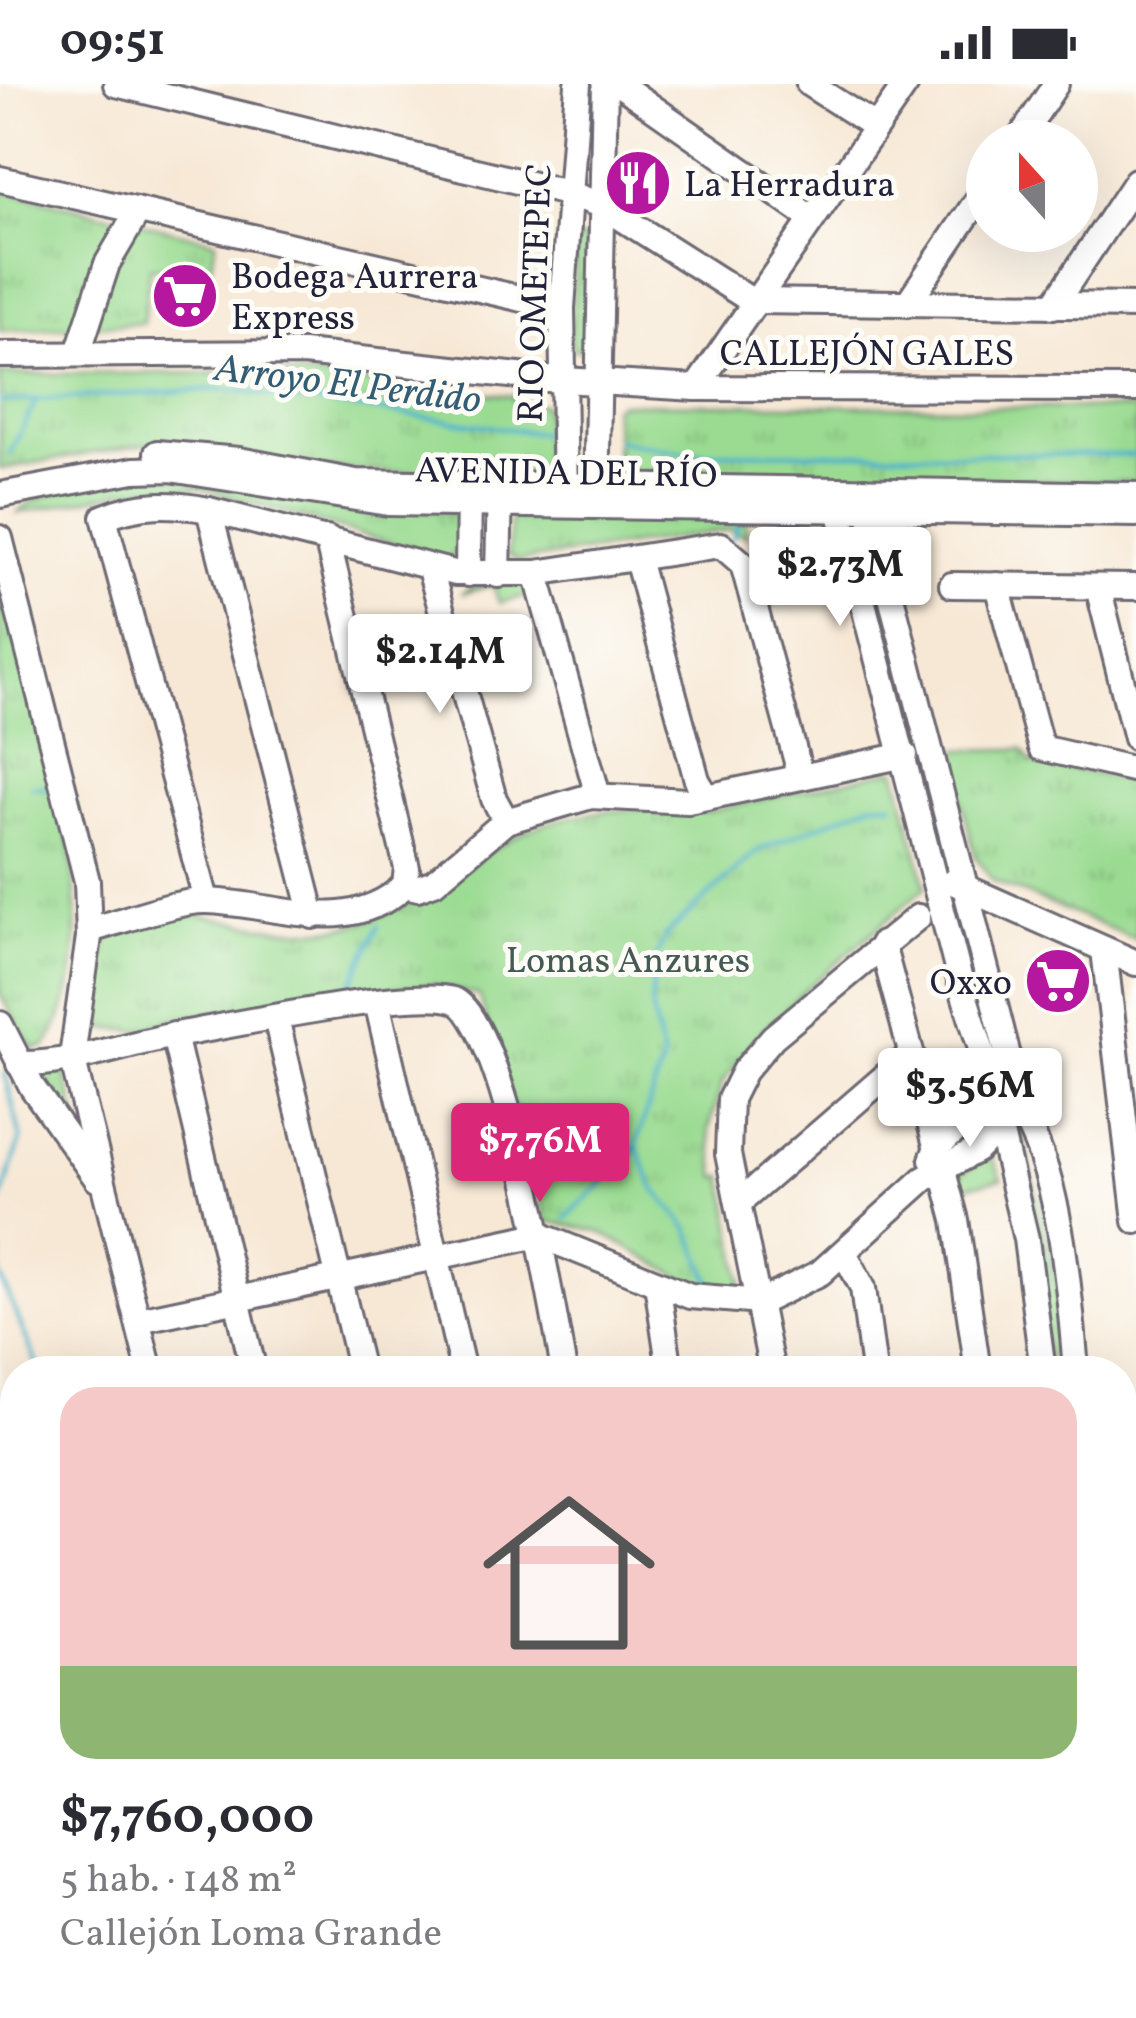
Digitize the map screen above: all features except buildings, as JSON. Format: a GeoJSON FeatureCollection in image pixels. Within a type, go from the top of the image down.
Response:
{"type":"FeatureCollection","features":[{"type":"Feature","properties":{"kind":"street"},"geometry":{"type":"LineString","coordinates":[[116,84],[572,194],[603,206],[752,301],[1136,306]]}},
{"type":"Feature","properties":{"kind":"street","name":"RIO OMETEPEC"},"geometry":{"type":"LineString","coordinates":[[565,488],[562,308],[578,84]]}},
{"type":"Feature","properties":{"kind":"street","name":"RIO OMETEPEC"},"geometry":{"type":"LineString","coordinates":[[596,488],[605,84]]}},
{"type":"Feature","properties":{"kind":"street"},"geometry":{"type":"LineString","coordinates":[[619,84],[811,218]]}},
{"type":"Feature","properties":{"kind":"street"},"geometry":{"type":"LineString","coordinates":[[809,84],[876,127]]}},
{"type":"Feature","properties":{"kind":"street"},"geometry":{"type":"LineString","coordinates":[[696,388],[906,84]]}},
{"type":"Feature","properties":{"kind":"street"},"geometry":{"type":"LineString","coordinates":[[1032,120],[1056,84]]}},
{"type":"Feature","properties":{"kind":"street"},"geometry":{"type":"LineString","coordinates":[[0,179],[562,308]]}},
{"type":"Feature","properties":{"kind":"street"},"geometry":{"type":"LineString","coordinates":[[1053,306],[1136,181]]}},
{"type":"Feature","properties":{"kind":"street"},"geometry":{"type":"LineString","coordinates":[[78,353],[107,265],[136,213]]}},
{"type":"Feature","properties":{"kind":"street"},"geometry":{"type":"LineString","coordinates":[[907,304],[966,217]]}},
{"type":"Feature","properties":{"kind":"street","name":"CALLEJÓN GALES"},"geometry":{"type":"LineString","coordinates":[[0,355],[303,353],[563,380],[696,388],[1136,389]]}},
{"type":"Feature","properties":{"kind":"street","name":"AVENIDA DEL RÍO"},"geometry":{"type":"LineString","coordinates":[[0,479],[157,453],[239,460],[356,482],[469,494]]}},
{"type":"Feature","properties":{"kind":"street","name":"AVENIDA DEL RÍO"},"geometry":{"type":"LineString","coordinates":[[0,495],[134,470],[170,469],[326,498],[596,488],[1136,514]]}},
{"type":"Feature","properties":{"kind":"street"},"geometry":{"type":"LineString","coordinates":[[468,574],[469,494]]}},
{"type":"Feature","properties":{"kind":"street"},"geometry":{"type":"LineString","coordinates":[[498,575],[500,494]]}},
{"type":"Feature","properties":{"kind":"street","name":"AVENIDA DEL RÍO"},"geometry":{"type":"LineString","coordinates":[[866,501],[1136,495]]}},
{"type":"Feature","properties":{"kind":"street"},"geometry":{"type":"LineString","coordinates":[[837,500],[991,1081],[1041,1158],[1066,1275],[1074,1356]]}},
{"type":"Feature","properties":{"kind":"street"},"geometry":{"type":"LineString","coordinates":[[866,501],[1014,1076],[1000,1129],[1026,1239],[1041,1356]]}},
{"type":"Feature","properties":{"kind":"street"},"geometry":{"type":"LineString","coordinates":[[206,901],[104,517],[152,504],[209,510],[430,569],[468,574],[536,573],[704,545],[734,551],[749,583],[797,762],[796,776]]}},
{"type":"Feature","properties":{"kind":"street"},"geometry":{"type":"LineString","coordinates":[[209,510],[313,916]]}},
{"type":"Feature","properties":{"kind":"street"},"geometry":{"type":"LineString","coordinates":[[0,538],[78,835],[89,930],[72,1057],[147,1356]]}},
{"type":"Feature","properties":{"kind":"street"},"geometry":{"type":"LineString","coordinates":[[327,538],[407,868],[405,885]]}},
{"type":"Feature","properties":{"kind":"street"},"geometry":{"type":"LineString","coordinates":[[637,559],[699,788],[705,794]]}},
{"type":"Feature","properties":{"kind":"street"},"geometry":{"type":"LineString","coordinates":[[430,569],[494,800],[506,821]]}},
{"type":"Feature","properties":{"kind":"street"},"geometry":{"type":"LineString","coordinates":[[536,573],[595,785],[591,796]]}},
{"type":"Feature","properties":{"kind":"street"},"geometry":{"type":"LineString","coordinates":[[952,585],[1136,587]]}},
{"type":"Feature","properties":{"kind":"street"},"geometry":{"type":"LineString","coordinates":[[997,585],[1041,748],[1133,762]]}},
{"type":"Feature","properties":{"kind":"street"},"geometry":{"type":"LineString","coordinates":[[1098,587],[1136,738]]}},
{"type":"Feature","properties":{"kind":"street"},"geometry":{"type":"LineString","coordinates":[[89,930],[206,901],[313,916],[368,907],[405,885],[418,888],[434,882],[506,821],[591,796],[688,801],[905,755]]}},
{"type":"Feature","properties":{"kind":"street"},"geometry":{"type":"LineString","coordinates":[[934,876],[1136,963]]}},
{"type":"Feature","properties":{"kind":"street"},"geometry":{"type":"LineString","coordinates":[[770,1356],[726,1134],[735,1084],[773,1037],[918,917]]}},
{"type":"Feature","properties":{"kind":"street"},"geometry":{"type":"LineString","coordinates":[[882,944],[966,1272],[976,1356]]}},
{"type":"Feature","properties":{"kind":"street"},"geometry":{"type":"LineString","coordinates":[[1104,950],[1136,1221]]}},
{"type":"Feature","properties":{"kind":"street"},"geometry":{"type":"LineString","coordinates":[[19,1064],[377,1002],[447,998],[473,1015],[489,1046],[539,1235],[561,1356]]}},
{"type":"Feature","properties":{"kind":"street"},"geometry":{"type":"LineString","coordinates":[[377,1002],[460,1356]]}},
{"type":"Feature","properties":{"kind":"street"},"geometry":{"type":"LineString","coordinates":[[276,1018],[358,1356]]}},
{"type":"Feature","properties":{"kind":"street"},"geometry":{"type":"LineString","coordinates":[[0,1024],[19,1064],[106,1191]]}},
{"type":"Feature","properties":{"kind":"street"},"geometry":{"type":"LineString","coordinates":[[174,1035],[251,1356]]}},
{"type":"Feature","properties":{"kind":"street"},"geometry":{"type":"LineString","coordinates":[[740,1202],[911,1054]]}},
{"type":"Feature","properties":{"kind":"street"},"geometry":{"type":"LineString","coordinates":[[139,1320],[539,1235],[710,1300],[761,1302],[799,1286],[845,1254],[1004,1102]]}},
{"type":"Feature","properties":{"kind":"street"},"geometry":{"type":"LineString","coordinates":[[935,1165],[1000,1129]]}},
{"type":"Feature","properties":{"kind":"street"},"geometry":{"type":"LineString","coordinates":[[845,1254],[863,1288],[872,1356]]}},
{"type":"Feature","properties":{"kind":"street"},"geometry":{"type":"LineString","coordinates":[[657,1283],[668,1356]]}},
{"type":"Feature","properties":{"kind":"green space"},"geometry":{"type":"Polygon","coordinates":[[[0,189],[216,241],[209,275],[150,267],[143,323],[0,331],[0,189]]]}},
{"type":"Feature","properties":{"kind":"green space"},"geometry":{"type":"Polygon","coordinates":[[[577,238],[589,239],[585,350],[575,350],[571,343],[577,238]]]}},
{"type":"Feature","properties":{"kind":"green space"},"geometry":{"type":"Polygon","coordinates":[[[275,373],[522,397],[524,404],[545,405],[543,474],[504,477],[294,467],[188,443],[146,444],[0,469],[0,374],[275,373]]]}},
{"type":"Feature","properties":{"kind":"green space"},"geometry":{"type":"Polygon","coordinates":[[[620,403],[1136,409],[1136,482],[627,472],[617,460],[613,407],[620,403]]]}},
{"type":"Feature","properties":{"kind":"green space"},"geometry":{"type":"Polygon","coordinates":[[[145,473],[454,514],[460,520],[458,551],[448,560],[200,488],[144,488],[18,513],[57,492],[145,473]]]}},
{"type":"Feature","properties":{"kind":"green space"},"geometry":{"type":"Polygon","coordinates":[[[511,513],[746,517],[746,536],[731,530],[519,561],[508,556],[511,513]]]}},
{"type":"Feature","properties":{"kind":"green space"},"geometry":{"type":"Polygon","coordinates":[[[866,537],[941,857],[859,543],[866,537]]]}},
{"type":"Feature","properties":{"kind":"green space"},"geometry":{"type":"Polygon","coordinates":[[[0,582],[49,753],[74,881],[76,942],[67,998],[46,1046],[34,1049],[0,995],[0,582]]]}},
{"type":"Feature","properties":{"kind":"green space"},"geometry":{"type":"Polygon","coordinates":[[[476,584],[526,584],[530,595],[499,603],[493,585],[461,594],[476,584]]]}},
{"type":"Feature","properties":{"kind":"green space"},"geometry":{"type":"Polygon","coordinates":[[[1023,749],[1031,762],[1136,782],[1136,939],[993,881],[975,856],[950,750],[1023,749]]]}},
{"type":"Feature","properties":{"kind":"green space","name":"Lomas Anzures"},"geometry":{"type":"Polygon","coordinates":[[[896,769],[926,887],[755,1038],[722,1083],[709,1129],[717,1177],[724,1176],[742,1284],[736,1289],[694,1284],[600,1232],[547,1221],[479,995],[435,985],[348,991],[172,1019],[139,1031],[102,1028],[90,1019],[109,934],[188,914],[295,929],[353,925],[414,901],[506,842],[551,822],[621,810],[693,808],[704,813],[896,769]]]}},
{"type":"Feature","properties":{"kind":"green space"},"geometry":{"type":"Polygon","coordinates":[[[63,1065],[81,1133],[39,1080],[38,1074],[63,1065]]]}},
{"type":"Feature","properties":{"kind":"green space"},"geometry":{"type":"Polygon","coordinates":[[[977,1083],[965,1106],[950,1115],[935,1096],[977,1083]]]}},
{"type":"Feature","properties":{"kind":"green space"},"geometry":{"type":"Polygon","coordinates":[[[1023,1133],[1057,1286],[1064,1356],[1048,1356],[1012,1136],[1023,1133]]]}},
{"type":"Feature","properties":{"kind":"green space"},"geometry":{"type":"Polygon","coordinates":[[[990,1153],[1002,1179],[956,1188],[954,1179],[990,1153]]]}},
{"type":"Feature","properties":{"kind":"waterway","name":"Arroyo El Perdido"},"geometry":{"type":"LineString","coordinates":[[0,402],[222,389],[545,434]]}},
{"type":"Feature","properties":{"kind":"waterway"},"geometry":{"type":"LineString","coordinates":[[9,455],[36,401]]}},
{"type":"Feature","properties":{"kind":"waterway","name":"Arroyo El Perdido"},"geometry":{"type":"LineString","coordinates":[[617,440],[683,452],[1136,455]]}},
{"type":"Feature","properties":{"kind":"waterway"},"geometry":{"type":"LineString","coordinates":[[733,538],[742,515]]}},
{"type":"Feature","properties":{"kind":"waterway"},"geometry":{"type":"LineString","coordinates":[[32,787],[54,787]]}},
{"type":"Feature","properties":{"kind":"waterway"},"geometry":{"type":"LineString","coordinates":[[566,1218],[633,1154],[663,1060],[651,1006],[654,961],[667,934],[757,851],[875,802],[894,804]]}},
{"type":"Feature","properties":{"kind":"waterway"},"geometry":{"type":"LineString","coordinates":[[348,991],[379,926]]}},
{"type":"Feature","properties":{"kind":"waterway"},"geometry":{"type":"LineString","coordinates":[[0,1204],[21,1139],[5,1074]]}},
{"type":"Feature","properties":{"kind":"waterway"},"geometry":{"type":"LineString","coordinates":[[637,1146],[653,1187],[689,1229],[713,1287]]}},
{"type":"Feature","properties":{"kind":"waterway"},"geometry":{"type":"LineString","coordinates":[[0,1251],[0,1276],[34,1356]]}},
{"type":"Feature","properties":{"kind":"place","name":"La Herradura"},"geometry":{"type":"Point","coordinates":[638,183]}},
{"type":"Feature","properties":{"kind":"place","name":"Bodega Aurrera Express"},"geometry":{"type":"Point","coordinates":[185,296]}},
{"type":"Feature","properties":{"kind":"place","name":"Oxxo"},"geometry":{"type":"Point","coordinates":[1058,981]}}]}
